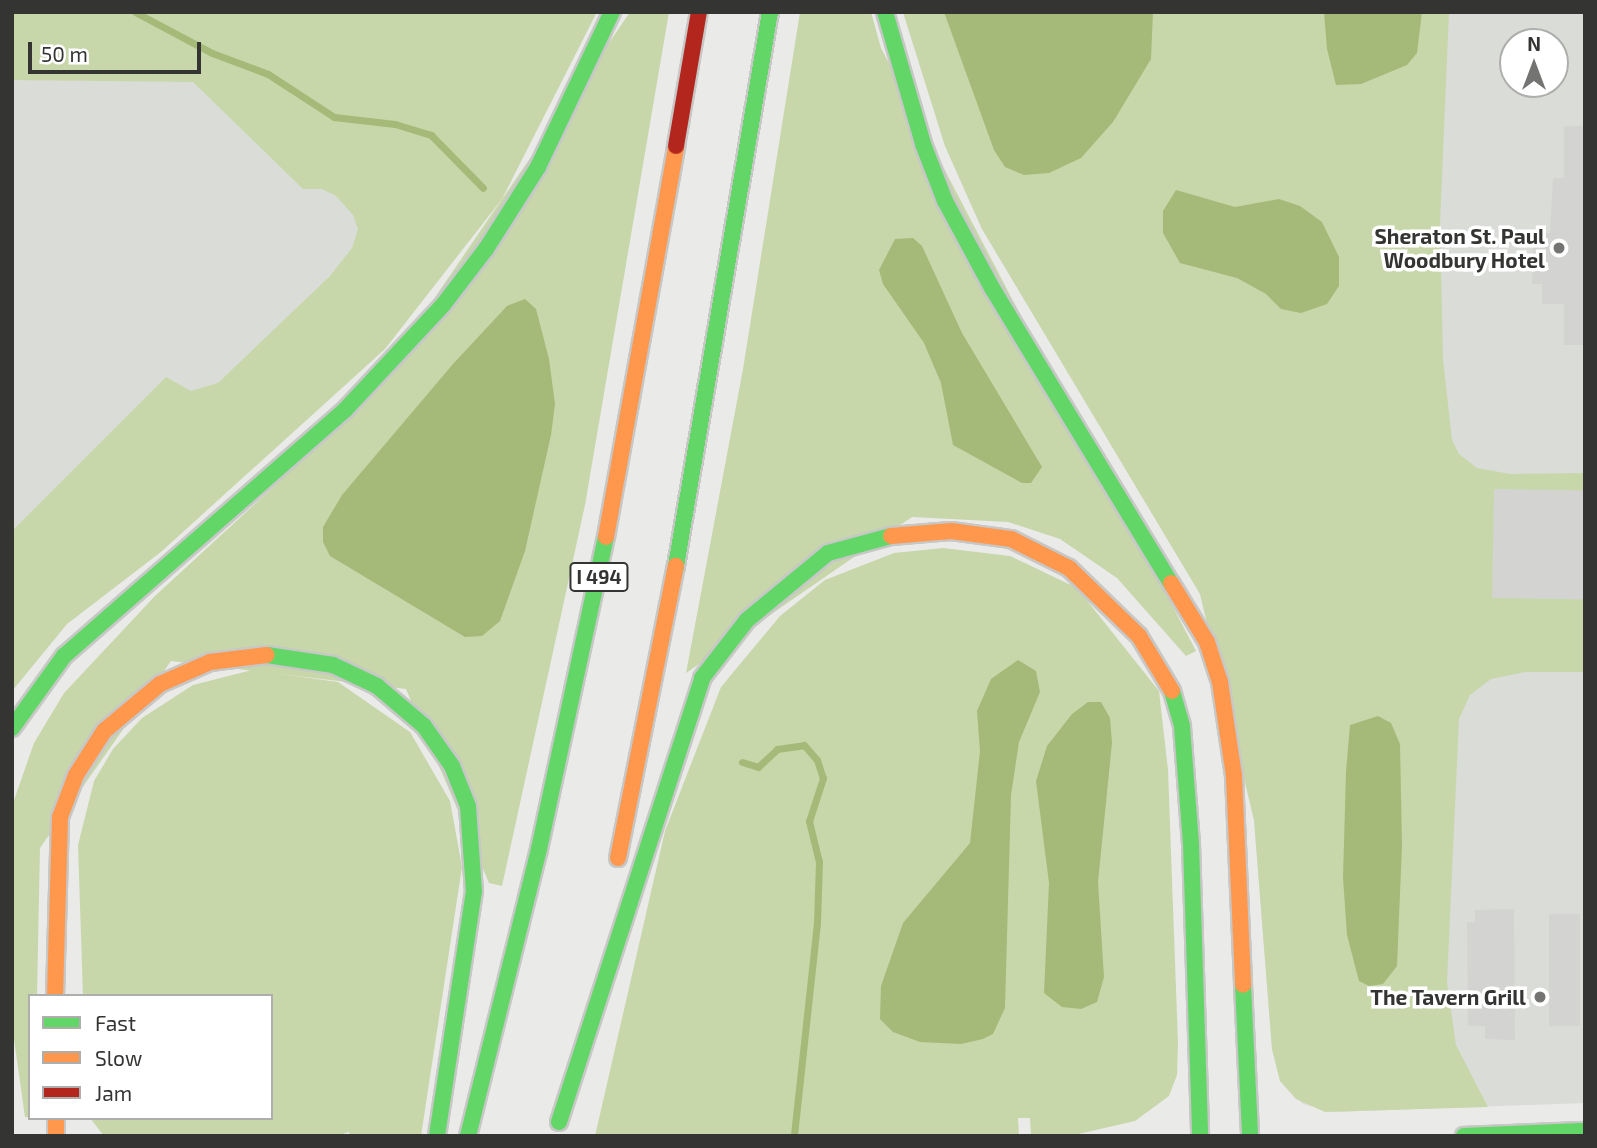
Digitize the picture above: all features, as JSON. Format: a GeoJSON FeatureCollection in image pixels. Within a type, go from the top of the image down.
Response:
{"type":"FeatureCollection","features":[{"type":"Feature","properties":{"kind":"main road"},"geometry":{"type":"LineString","coordinates":[[12,728],[64,656],[345,410],[443,305],[486,249],[538,167],[612,12]]}},
{"type":"Feature","properties":{"kind":"main road","name":"I 494"},"geometry":{"type":"LineString","coordinates":[[468,1136],[542,837],[601,563],[659,266],[699,12]]}},
{"type":"Feature","properties":{"kind":"main road"},"geometry":{"type":"LineString","coordinates":[[615,875],[697,458],[770,12]]}},
{"type":"Feature","properties":{"kind":"main road"},"geometry":{"type":"LineString","coordinates":[[885,12],[923,144],[944,201],[986,278],[1207,642],[1220,682],[1234,776],[1250,1136]]}},
{"type":"Feature","properties":{"kind":"main road"},"geometry":{"type":"LineString","coordinates":[[558,1129],[702,678],[747,620],[828,553],[893,535],[951,530],[1011,539],[1069,568],[1139,636],[1162,669],[1174,696],[1182,727],[1191,844],[1200,1136]]}},
{"type":"Feature","properties":{"kind":"main road"},"geometry":{"type":"LineString","coordinates":[[55,994],[60,817],[76,775],[104,732],[160,684],[210,662],[260,654],[333,665],[377,686],[424,726],[452,766],[468,806],[474,847],[474,891],[437,1136]]}},
{"type":"Feature","properties":{"kind":"main road"},"geometry":{"type":"LineString","coordinates":[[558,1129],[604,927]]}},
{"type":"Feature","properties":{"kind":"main road"},"geometry":{"type":"LineString","coordinates":[[1464,1136],[1585,1131]]}},
{"type":"Feature","properties":{"kind":"shaded area"},"geometry":{"type":"Polygon","coordinates":[[[12,12],[597,12],[162,551],[67,624],[12,691],[12,12]]]}},
{"type":"Feature","properties":{"kind":"shaded area"},"geometry":{"type":"Polygon","coordinates":[[[12,12],[597,12],[502,199],[385,349],[162,551],[67,624],[12,691],[12,531],[166,377],[191,391],[218,383],[330,276],[352,248],[358,229],[353,215],[336,196],[322,189],[303,189],[193,82],[12,80],[12,12]]]}},
{"type":"Feature","properties":{"kind":"shaded area"},"geometry":{"type":"Polygon","coordinates":[[[630,12],[669,12],[585,505],[502,886],[489,883],[406,689],[171,661],[40,848],[37,994],[28,994],[28,1117],[25,1117],[12,1025],[12,806],[34,743],[64,693],[155,596],[360,407],[630,12]]]}},
{"type":"Feature","properties":{"kind":"shaded area"},"geometry":{"type":"Polygon","coordinates":[[[800,12],[871,12],[881,48],[1196,651],[1186,656],[1117,578],[1060,539],[1008,522],[912,517],[686,673],[743,369],[800,12]]]}},
{"type":"Feature","properties":{"kind":"shaded area"},"geometry":{"type":"Polygon","coordinates":[[[903,12],[1585,12],[1585,1103],[1333,1112],[1303,1104],[1280,1081],[1272,1049],[1254,820],[1200,594],[982,229],[945,146],[903,12]]]}},
{"type":"Feature","properties":{"kind":"shaded area"},"geometry":{"type":"Polygon","coordinates":[[[903,12],[1449,12],[1440,223],[1443,359],[1452,440],[1459,454],[1477,468],[1510,474],[1585,473],[1585,672],[1525,672],[1491,679],[1470,695],[1459,719],[1447,982],[1456,1045],[1488,1107],[1325,1112],[1296,1099],[1280,1081],[1272,1049],[1254,820],[1200,594],[982,229],[945,146],[903,12]]]}},
{"type":"Feature","properties":{"kind":"shaded area"},"geometry":{"type":"Polygon","coordinates":[[[944,12],[1153,12],[1151,59],[1113,122],[1081,158],[1049,173],[1024,175],[1005,167],[994,150],[944,12]]]}},
{"type":"Feature","properties":{"kind":"shaded area"},"geometry":{"type":"Polygon","coordinates":[[[1324,12],[1422,12],[1417,53],[1407,65],[1361,84],[1336,85],[1327,49],[1324,12]]]}},
{"type":"Feature","properties":{"kind":"shaded area"},"geometry":{"type":"Polygon","coordinates":[[[1176,190],[1235,207],[1279,199],[1300,206],[1322,222],[1339,257],[1339,286],[1327,304],[1301,313],[1281,309],[1266,294],[1237,278],[1180,263],[1163,233],[1163,211],[1176,190]]]}},
{"type":"Feature","properties":{"kind":"shaded area"},"geometry":{"type":"Polygon","coordinates":[[[913,238],[922,246],[962,333],[1042,467],[1031,483],[1022,483],[953,445],[941,383],[924,343],[883,284],[879,270],[895,239],[913,238]]]}},
{"type":"Feature","properties":{"kind":"shaded area"},"geometry":{"type":"Polygon","coordinates":[[[525,299],[536,309],[549,359],[555,404],[551,435],[525,551],[500,621],[482,636],[465,637],[330,556],[323,542],[323,527],[342,495],[453,364],[507,306],[525,299]]]}},
{"type":"Feature","properties":{"kind":"shaded area"},"geometry":{"type":"Polygon","coordinates":[[[943,548],[1010,556],[1077,588],[1159,691],[1168,770],[1178,1043],[1177,1075],[1169,1096],[1135,1121],[1074,1135],[1031,1136],[1030,1118],[1018,1118],[1019,1136],[595,1136],[665,831],[721,687],[780,616],[825,580],[894,553],[943,548]]]}},
{"type":"Feature","properties":{"kind":"shaded area"},"geometry":{"type":"Polygon","coordinates":[[[1018,660],[1036,671],[1040,692],[1019,742],[1011,795],[1005,1008],[993,1034],[983,1039],[961,1044],[920,1042],[893,1032],[880,1019],[881,986],[903,923],[970,843],[980,751],[977,711],[991,679],[1018,660]]]}},
{"type":"Feature","properties":{"kind":"shaded area"},"geometry":{"type":"Polygon","coordinates":[[[252,670],[338,682],[410,732],[450,801],[462,867],[421,1136],[350,1136],[349,1132],[336,1136],[104,1136],[92,1120],[273,1120],[273,994],[83,994],[78,845],[94,781],[113,749],[142,718],[193,685],[252,670]]]}},
{"type":"Feature","properties":{"kind":"shaded area"},"geometry":{"type":"Polygon","coordinates":[[[1088,702],[1101,702],[1110,718],[1112,743],[1098,882],[1104,977],[1097,1002],[1081,1009],[1062,1007],[1044,993],[1049,883],[1036,781],[1047,746],[1072,714],[1088,702]]]}},
{"type":"Feature","properties":{"kind":"shaded area"},"geometry":{"type":"Polygon","coordinates":[[[1378,716],[1391,723],[1400,744],[1402,845],[1397,966],[1383,984],[1369,986],[1359,981],[1347,935],[1343,878],[1346,772],[1350,725],[1378,716]]]}},
{"type":"Feature","properties":{"kind":"building","name":"Sheraton St. Paul Woodbury Hotel"},"geometry":{"type":"Polygon","coordinates":[[[1564,126],[1585,126],[1585,345],[1564,345],[1564,304],[1542,304],[1542,284],[1532,284],[1534,233],[1550,233],[1553,178],[1564,178],[1564,126]]]}},
{"type":"Feature","properties":{"kind":"building"},"geometry":{"type":"Polygon","coordinates":[[[1494,489],[1585,491],[1583,600],[1492,598],[1494,489]]]}},
{"type":"Feature","properties":{"kind":"building"},"geometry":{"type":"Polygon","coordinates":[[[1514,909],[1515,1040],[1485,1039],[1485,1026],[1468,1026],[1467,922],[1475,922],[1475,910],[1514,909]]]}},
{"type":"Feature","properties":{"kind":"building"},"geometry":{"type":"Polygon","coordinates":[[[1549,914],[1580,914],[1580,1026],[1549,1026],[1549,914]]]}},
{"type":"Feature","properties":{"kind":"waterway"},"geometry":{"type":"LineString","coordinates":[[135,12],[212,53],[268,74],[334,117],[395,124],[431,135],[483,188]]}},
{"type":"Feature","properties":{"kind":"waterway"},"geometry":{"type":"LineString","coordinates":[[742,762],[758,767],[777,749],[804,745],[817,760],[823,778],[809,821],[819,862],[817,923],[794,1136]]}},
{"type":"Feature","properties":{"kind":"traffic: fast"},"geometry":{"type":"LineString","coordinates":[[12,728],[64,656],[345,410],[443,305],[486,249],[538,167],[612,12]]}},
{"type":"Feature","properties":{"kind":"traffic: fast"},"geometry":{"type":"LineString","coordinates":[[676,566],[770,12]]}},
{"type":"Feature","properties":{"kind":"traffic: fast"},"geometry":{"type":"LineString","coordinates":[[885,12],[923,144],[945,201],[992,288],[1171,583]]}},
{"type":"Feature","properties":{"kind":"traffic: fast"},"geometry":{"type":"LineString","coordinates":[[559,1122],[702,678],[747,620],[828,553],[891,536]]}},
{"type":"Feature","properties":{"kind":"traffic: fast"},"geometry":{"type":"LineString","coordinates":[[468,1136],[539,849],[606,537]]}},
{"type":"Feature","properties":{"kind":"traffic: fast"},"geometry":{"type":"LineString","coordinates":[[267,655],[333,665],[377,686],[424,726],[452,766],[468,806],[474,891],[437,1136]]}},
{"type":"Feature","properties":{"kind":"traffic: fast"},"geometry":{"type":"LineString","coordinates":[[1172,691],[1182,727],[1191,844],[1200,1136]]}},
{"type":"Feature","properties":{"kind":"traffic: fast"},"geometry":{"type":"LineString","coordinates":[[1243,985],[1250,1136]]}},
{"type":"Feature","properties":{"kind":"traffic: fast"},"geometry":{"type":"LineString","coordinates":[[1464,1136],[1585,1131]]}},
{"type":"Feature","properties":{"kind":"traffic: slow"},"geometry":{"type":"LineString","coordinates":[[606,537],[676,146]]}},
{"type":"Feature","properties":{"kind":"traffic: slow"},"geometry":{"type":"LineString","coordinates":[[891,536],[951,531],[1011,539],[1069,568],[1139,636],[1172,691]]}},
{"type":"Feature","properties":{"kind":"traffic: slow"},"geometry":{"type":"LineString","coordinates":[[618,858],[676,566]]}},
{"type":"Feature","properties":{"kind":"traffic: slow"},"geometry":{"type":"LineString","coordinates":[[1171,583],[1207,642],[1220,682],[1234,776],[1243,985]]}},
{"type":"Feature","properties":{"kind":"traffic: slow"},"geometry":{"type":"LineString","coordinates":[[55,994],[60,817],[76,775],[104,731],[160,684],[210,662],[267,655]]}},
{"type":"Feature","properties":{"kind":"traffic: slow"},"geometry":{"type":"LineString","coordinates":[[56,1120],[56,1136]]}},
{"type":"Feature","properties":{"kind":"traffic: jam"},"geometry":{"type":"LineString","coordinates":[[676,146],[699,12]]}},
{"type":"Feature","properties":{"kind":"place","name":"Sheraton St. Paul Woodbury Hotel"},"geometry":{"type":"Point","coordinates":[1559,248]}},
{"type":"Feature","properties":{"kind":"place","name":"The Tavern Grill"},"geometry":{"type":"Point","coordinates":[1540,997]}}]}
